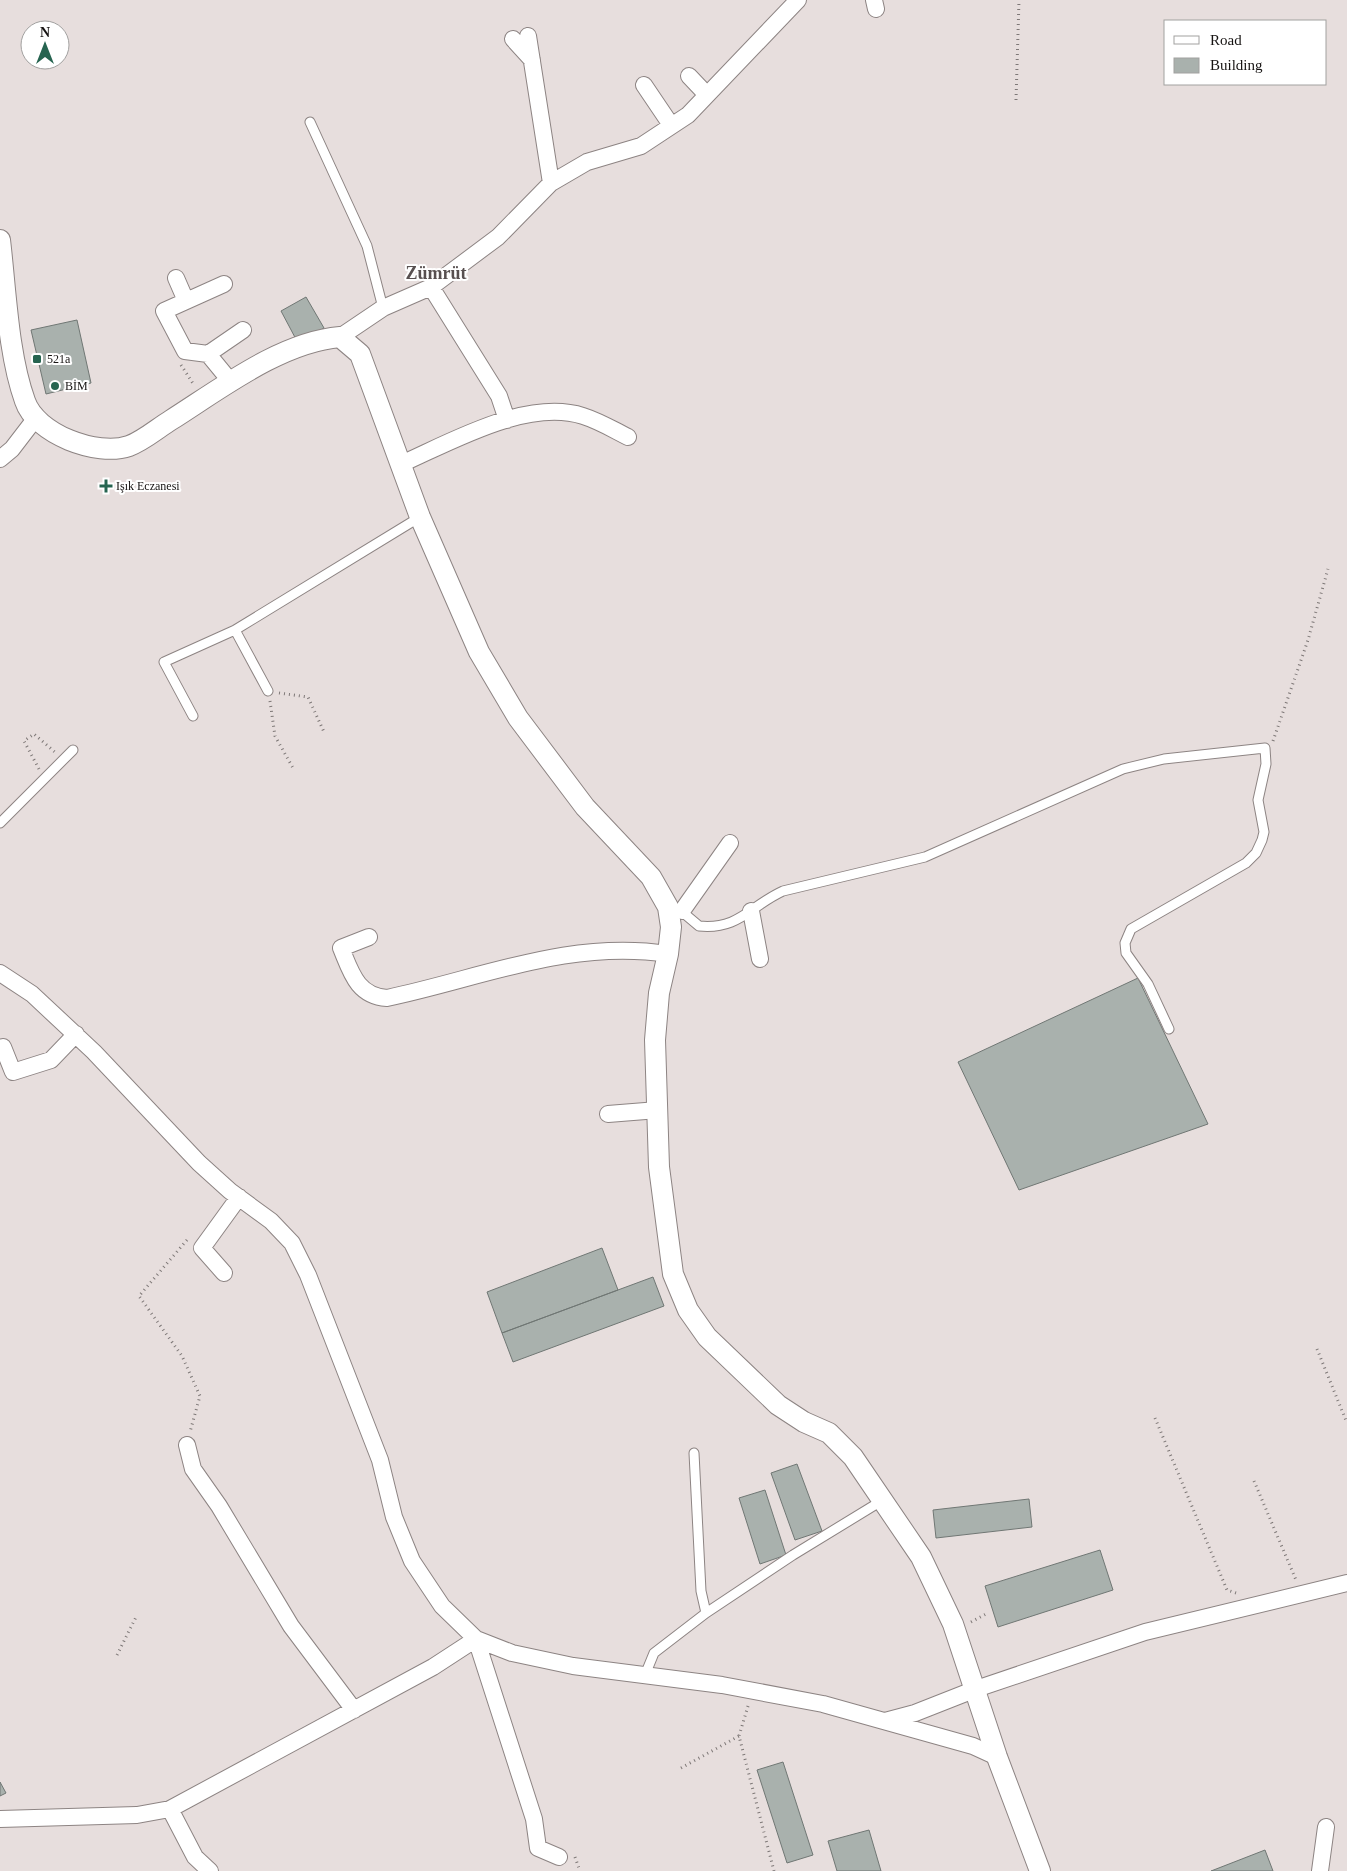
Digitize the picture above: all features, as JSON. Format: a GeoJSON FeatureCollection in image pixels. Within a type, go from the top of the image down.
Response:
{"type":"FeatureCollection","features":[{"type":"Feature","properties":{"kind":"street"},"geometry":{"type":"LineString","coordinates":[[0,240],[16,369],[25,403],[35,419],[63,438],[96,448],[128,446],[231,382],[286,352],[323,339],[340,337],[383,308],[431,287],[498,237],[551,182],[587,162],[641,146],[688,114],[798,0]]}},
{"type":"Feature","properties":{"kind":"street"},"geometry":{"type":"LineString","coordinates":[[520,38],[532,60],[551,182]]}},
{"type":"Feature","properties":{"kind":"street"},"geometry":{"type":"LineString","coordinates":[[689,76],[707,95]]}},
{"type":"Feature","properties":{"kind":"street"},"geometry":{"type":"LineString","coordinates":[[644,85],[671,126]]}},
{"type":"Feature","properties":{"kind":"street"},"geometry":{"type":"LineString","coordinates":[[176,278],[186,300]]}},
{"type":"Feature","properties":{"kind":"street"},"geometry":{"type":"LineString","coordinates":[[224,284],[164,311],[185,351],[208,354],[243,330]]}},
{"type":"Feature","properties":{"kind":"street"},"geometry":{"type":"LineString","coordinates":[[431,287],[499,396],[507,420]]}},
{"type":"Feature","properties":{"kind":"street"},"geometry":{"type":"LineString","coordinates":[[340,337],[360,354],[420,516],[479,652],[518,718],[585,807],[651,877],[675,909]]}},
{"type":"Feature","properties":{"kind":"street"},"geometry":{"type":"LineString","coordinates":[[208,354],[231,382]]}},
{"type":"Feature","properties":{"kind":"street"},"geometry":{"type":"LineString","coordinates":[[401,464],[507,420],[541,414],[583,416],[628,437]]}},
{"type":"Feature","properties":{"kind":"street"},"geometry":{"type":"LineString","coordinates":[[0,459],[12,448],[35,419]]}},
{"type":"Feature","properties":{"kind":"street"},"geometry":{"type":"LineString","coordinates":[[730,843],[675,909],[668,954],[659,993],[655,1040],[660,1167],[673,1274],[688,1310],[707,1338],[778,1406],[804,1422],[829,1433],[853,1457],[921,1557],[953,1624],[976,1689],[997,1758],[1040,1871]]}},
{"type":"Feature","properties":{"kind":"street"},"geometry":{"type":"LineString","coordinates":[[751,911],[760,959]]}},
{"type":"Feature","properties":{"kind":"street"},"geometry":{"type":"LineString","coordinates":[[369,936],[341,948],[355,982],[360,988],[373,996],[386,998],[515,964],[582,951],[636,950],[668,954]]}},
{"type":"Feature","properties":{"kind":"street"},"geometry":{"type":"LineString","coordinates":[[0,972],[32,994],[76,1034],[151,1110],[199,1164],[271,1220],[292,1243],[308,1275],[380,1460],[394,1517],[412,1561],[442,1606],[476,1640],[512,1653],[573,1666],[752,1690],[823,1704],[974,1746],[997,1758]]}},
{"type":"Feature","properties":{"kind":"street"},"geometry":{"type":"LineString","coordinates":[[0,1048],[3,1047],[6,1076],[51,1060],[76,1034]]}},
{"type":"Feature","properties":{"kind":"street"},"geometry":{"type":"LineString","coordinates":[[608,1114],[658,1110]]}},
{"type":"Feature","properties":{"kind":"street"},"geometry":{"type":"LineString","coordinates":[[224,1273],[202,1248],[239,1197]]}},
{"type":"Feature","properties":{"kind":"street"},"geometry":{"type":"LineString","coordinates":[[187,1445],[193,1469],[219,1506],[291,1626],[354,1710]]}},
{"type":"Feature","properties":{"kind":"street"},"geometry":{"type":"LineString","coordinates":[[885,1721],[915,1713],[976,1689],[1145,1632],[1347,1583]]}},
{"type":"Feature","properties":{"kind":"street"},"geometry":{"type":"LineString","coordinates":[[0,1819],[137,1815],[170,1808],[433,1667],[476,1640]]}},
{"type":"Feature","properties":{"kind":"street"},"geometry":{"type":"LineString","coordinates":[[476,1640],[534,1819],[538,1848],[559,1857]]}},
{"type":"Feature","properties":{"kind":"street"},"geometry":{"type":"LineString","coordinates":[[170,1808],[194,1857],[210,1871]]}},
{"type":"Feature","properties":{"kind":"street"},"geometry":{"type":"LineString","coordinates":[[1320,1871],[1326,1827]]}},
{"type":"Feature","properties":{"kind":"lane"},"geometry":{"type":"LineString","coordinates":[[310,122],[367,246],[383,308]]}},
{"type":"Feature","properties":{"kind":"lane"},"geometry":{"type":"LineString","coordinates":[[193,716],[164,662],[235,630],[420,516]]}},
{"type":"Feature","properties":{"kind":"lane"},"geometry":{"type":"LineString","coordinates":[[235,630],[268,691]]}},
{"type":"Feature","properties":{"kind":"lane"},"geometry":{"type":"LineString","coordinates":[[675,909],[699,926],[711,927],[733,922],[774,895],[796,886],[891,867],[925,857],[1123,769],[1164,759],[1265,748],[1266,764],[1258,800],[1264,832],[1256,853],[1246,863],[1131,929],[1126,938],[1126,953],[1148,984],[1169,1029]]}},
{"type":"Feature","properties":{"kind":"lane"},"geometry":{"type":"LineString","coordinates":[[0,823],[72,750]]}},
{"type":"Feature","properties":{"kind":"lane"},"geometry":{"type":"LineString","coordinates":[[694,1453],[701,1591],[706,1613]]}},
{"type":"Feature","properties":{"kind":"lane"},"geometry":{"type":"LineString","coordinates":[[645,1675],[654,1653],[706,1613],[793,1554],[883,1500]]}},
{"type":"Feature","properties":{"kind":"path"},"geometry":{"type":"LineString","coordinates":[[1016,100],[1020,0]]}},
{"type":"Feature","properties":{"kind":"path"},"geometry":{"type":"LineString","coordinates":[[1265,748],[1274,738],[1302,659],[1328,569]]}},
{"type":"Feature","properties":{"kind":"path"},"geometry":{"type":"LineString","coordinates":[[293,768],[275,736],[268,691],[308,697],[324,732]]}},
{"type":"Feature","properties":{"kind":"path"},"geometry":{"type":"LineString","coordinates":[[45,778],[24,741],[34,734],[63,759]]}},
{"type":"Feature","properties":{"kind":"path"},"geometry":{"type":"LineString","coordinates":[[187,1445],[200,1396],[182,1356],[139,1296],[191,1236]]}},
{"type":"Feature","properties":{"kind":"path"},"geometry":{"type":"LineString","coordinates":[[1318,1349],[1347,1423]]}},
{"type":"Feature","properties":{"kind":"path"},"geometry":{"type":"LineString","coordinates":[[1155,1418],[1227,1590],[1241,1595],[1248,1608]]}},
{"type":"Feature","properties":{"kind":"path"},"geometry":{"type":"LineString","coordinates":[[1254,1481],[1302,1595]]}},
{"type":"Feature","properties":{"kind":"path"},"geometry":{"type":"LineString","coordinates":[[117,1655],[137,1616]]}},
{"type":"Feature","properties":{"kind":"path"},"geometry":{"type":"LineString","coordinates":[[752,1690],[739,1736],[774,1871]]}},
{"type":"Feature","properties":{"kind":"path"},"geometry":{"type":"LineString","coordinates":[[681,1768],[739,1736]]}},
{"type":"Feature","properties":{"kind":"building"},"geometry":{"type":"Polygon","coordinates":[[[306,297],[324,328],[298,343],[281,311],[306,297]]]}},
{"type":"Feature","properties":{"kind":"building"},"geometry":{"type":"Polygon","coordinates":[[[77,320],[91,383],[46,394],[31,330],[77,320]]]}},
{"type":"Feature","properties":{"kind":"building"},"geometry":{"type":"Polygon","coordinates":[[[1138,978],[1208,1124],[1019,1190],[958,1062],[1138,978]]]}},
{"type":"Feature","properties":{"kind":"building"},"geometry":{"type":"Polygon","coordinates":[[[602,1248],[618,1290],[502,1333],[487,1292],[602,1248]]]}},
{"type":"Feature","properties":{"kind":"building"},"geometry":{"type":"Polygon","coordinates":[[[653,1277],[664,1306],[513,1362],[502,1333],[653,1277]]]}},
{"type":"Feature","properties":{"kind":"building"},"geometry":{"type":"Polygon","coordinates":[[[797,1464],[822,1531],[795,1540],[771,1473],[797,1464]]]}},
{"type":"Feature","properties":{"kind":"building"},"geometry":{"type":"Polygon","coordinates":[[[765,1490],[786,1555],[760,1564],[739,1498],[765,1490]]]}},
{"type":"Feature","properties":{"kind":"building"},"geometry":{"type":"Polygon","coordinates":[[[1029,1499],[1032,1527],[936,1538],[933,1510],[1029,1499]]]}},
{"type":"Feature","properties":{"kind":"building"},"geometry":{"type":"Polygon","coordinates":[[[1100,1550],[1113,1590],[998,1627],[985,1586],[1100,1550]]]}},
{"type":"Feature","properties":{"kind":"building"},"geometry":{"type":"Polygon","coordinates":[[[783,1762],[813,1855],[787,1863],[757,1770],[783,1762]]]}},
{"type":"Feature","properties":{"kind":"building"},"geometry":{"type":"Polygon","coordinates":[[[0,1782],[6,1793],[0,1796],[0,1782]]]}},
{"type":"Feature","properties":{"kind":"building"},"geometry":{"type":"Polygon","coordinates":[[[869,1830],[881,1871],[837,1871],[828,1841],[869,1830]]]}},
{"type":"Feature","properties":{"kind":"building"},"geometry":{"type":"Polygon","coordinates":[[[1265,1850],[1273,1871],[1211,1871],[1265,1850]]]}},
{"type":"Feature","properties":{"kind":"place","name":"521a"},"geometry":{"type":"Point","coordinates":[37,359]}},
{"type":"Feature","properties":{"kind":"place","name":"BİM"},"geometry":{"type":"Point","coordinates":[55,386]}},
{"type":"Feature","properties":{"kind":"place","name":"Işık Eczanesi"},"geometry":{"type":"Point","coordinates":[106,486]}},
{"type":"Feature","properties":{"kind":"district","name":"Zümrüt"},"geometry":{"type":"Point","coordinates":[436,273]}}]}
